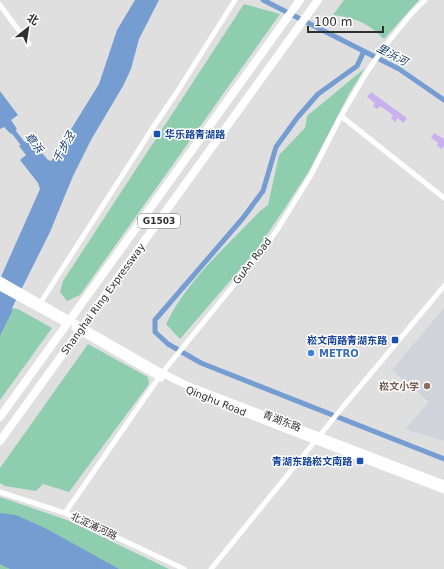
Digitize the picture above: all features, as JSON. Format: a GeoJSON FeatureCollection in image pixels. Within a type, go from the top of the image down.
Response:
{"type":"FeatureCollection","features":[{"type":"Feature","properties":{"kind":"highway","name":"Shanghai Ring Expressway"},"geometry":{"type":"LineString","coordinates":[[0,417],[300,0]]}},
{"type":"Feature","properties":{"kind":"highway","name":"Shanghai Ring Expressway"},"geometry":{"type":"LineString","coordinates":[[0,442],[318,0]]}},
{"type":"Feature","properties":{"kind":"main road"},"geometry":{"type":"LineString","coordinates":[[0,280],[25,294],[39,305]]}},
{"type":"Feature","properties":{"kind":"main road"},"geometry":{"type":"LineString","coordinates":[[0,287],[16,296],[39,305]]}},
{"type":"Feature","properties":{"kind":"main road","name":"青湖东路"},"geometry":{"type":"LineString","coordinates":[[39,305],[161,375],[318,438],[444,484]]}},
{"type":"Feature","properties":{"kind":"main road"},"geometry":{"type":"LineString","coordinates":[[318,438],[444,490]]}},
{"type":"Feature","properties":{"kind":"street"},"geometry":{"type":"LineString","coordinates":[[39,305],[235,0]]}},
{"type":"Feature","properties":{"kind":"street","name":"GuAn Road"},"geometry":{"type":"LineString","coordinates":[[65,513],[173,359],[260,253],[311,175],[341,116],[367,72],[385,46],[411,14],[425,0]]}},
{"type":"Feature","properties":{"kind":"street"},"geometry":{"type":"LineString","coordinates":[[0,5],[29,44]]}},
{"type":"Feature","properties":{"kind":"street"},"geometry":{"type":"LineString","coordinates":[[341,116],[444,198]]}},
{"type":"Feature","properties":{"kind":"street"},"geometry":{"type":"LineString","coordinates":[[211,569],[342,408],[444,286]]}},
{"type":"Feature","properties":{"kind":"street","name":"北淀浦河路"},"geometry":{"type":"LineString","coordinates":[[0,492],[65,513],[184,569]]}},
{"type":"Feature","properties":{"kind":"shaded area","name":"崧文小学"},"geometry":{"type":"Polygon","coordinates":[[[444,308],[444,441],[405,429],[429,402],[392,370],[444,308]]]}},
{"type":"Feature","properties":{"kind":"green space"},"geometry":{"type":"Polygon","coordinates":[[[344,0],[419,0],[384,39],[373,29],[361,22],[333,15],[344,0]]]}},
{"type":"Feature","properties":{"kind":"green space"},"geometry":{"type":"Polygon","coordinates":[[[244,4],[280,14],[80,295],[67,301],[60,292],[63,281],[244,4]]]}},
{"type":"Feature","properties":{"kind":"green space"},"geometry":{"type":"Polygon","coordinates":[[[365,68],[349,94],[309,171],[255,252],[180,339],[166,324],[185,293],[208,264],[260,211],[268,205],[279,155],[305,128],[307,116],[365,68]]]}},
{"type":"Feature","properties":{"kind":"green space"},"geometry":{"type":"Polygon","coordinates":[[[12,308],[18,309],[52,328],[0,400],[0,336],[12,312],[12,308]]]}},
{"type":"Feature","properties":{"kind":"green space"},"geometry":{"type":"Polygon","coordinates":[[[88,344],[148,377],[149,384],[69,492],[43,484],[36,491],[5,486],[0,483],[0,468],[88,344]]]}},
{"type":"Feature","properties":{"kind":"green space"},"geometry":{"type":"Polygon","coordinates":[[[0,497],[67,520],[169,569],[0,569],[0,497]]]}},
{"type":"Feature","properties":{"kind":"water","name":"千步泾"},"geometry":{"type":"Polygon","coordinates":[[[135,0],[159,0],[139,39],[131,69],[123,86],[91,140],[73,176],[50,232],[12,308],[12,312],[0,336],[0,279],[40,189],[38,183],[20,160],[26,155],[19,146],[27,140],[33,150],[37,147],[48,160],[52,160],[99,84],[117,30],[135,0]]]}},
{"type":"Feature","properties":{"kind":"water"},"geometry":{"type":"Polygon","coordinates":[[[0,91],[18,115],[11,120],[17,129],[11,134],[4,127],[0,129],[0,91]]]}},
{"type":"Feature","properties":{"kind":"water"},"geometry":{"type":"Polygon","coordinates":[[[0,513],[16,515],[47,529],[119,569],[10,569],[0,564],[0,513]]]}},
{"type":"Feature","properties":{"kind":"building"},"geometry":{"type":"Polygon","coordinates":[[[371,92],[407,118],[403,123],[398,118],[395,122],[391,118],[393,115],[380,106],[377,109],[373,106],[375,103],[367,97],[371,92]]]}},
{"type":"Feature","properties":{"kind":"building"},"geometry":{"type":"Polygon","coordinates":[[[434,133],[444,139],[442,149],[437,146],[438,143],[431,138],[434,133]]]}},
{"type":"Feature","properties":{"kind":"waterway","name":"里浜河"},"geometry":{"type":"LineString","coordinates":[[263,0],[399,69],[444,100]]}},
{"type":"Feature","properties":{"kind":"waterway"},"geometry":{"type":"LineString","coordinates":[[364,51],[357,66],[318,94],[297,118],[276,147],[263,191],[243,218],[155,320],[155,332],[168,344],[201,363],[444,459]]}},
{"type":"Feature","properties":{"kind":"waterway","name":"章浜"},"geometry":{"type":"LineString","coordinates":[[10,127],[26,148]]}},
{"type":"Feature","properties":{"kind":"place","name":"华乐路青湖路"},"geometry":{"type":"Point","coordinates":[157,134]}},
{"type":"Feature","properties":{"kind":"place","name":"崧文南路青湖东路"},"geometry":{"type":"Point","coordinates":[395,340]}},
{"type":"Feature","properties":{"kind":"place","name":"METRO"},"geometry":{"type":"Point","coordinates":[311,353]}},
{"type":"Feature","properties":{"kind":"place","name":"崧文小学"},"geometry":{"type":"Point","coordinates":[427,386]}},
{"type":"Feature","properties":{"kind":"place","name":"青湖东路崧文南路"},"geometry":{"type":"Point","coordinates":[360,461]}}]}
